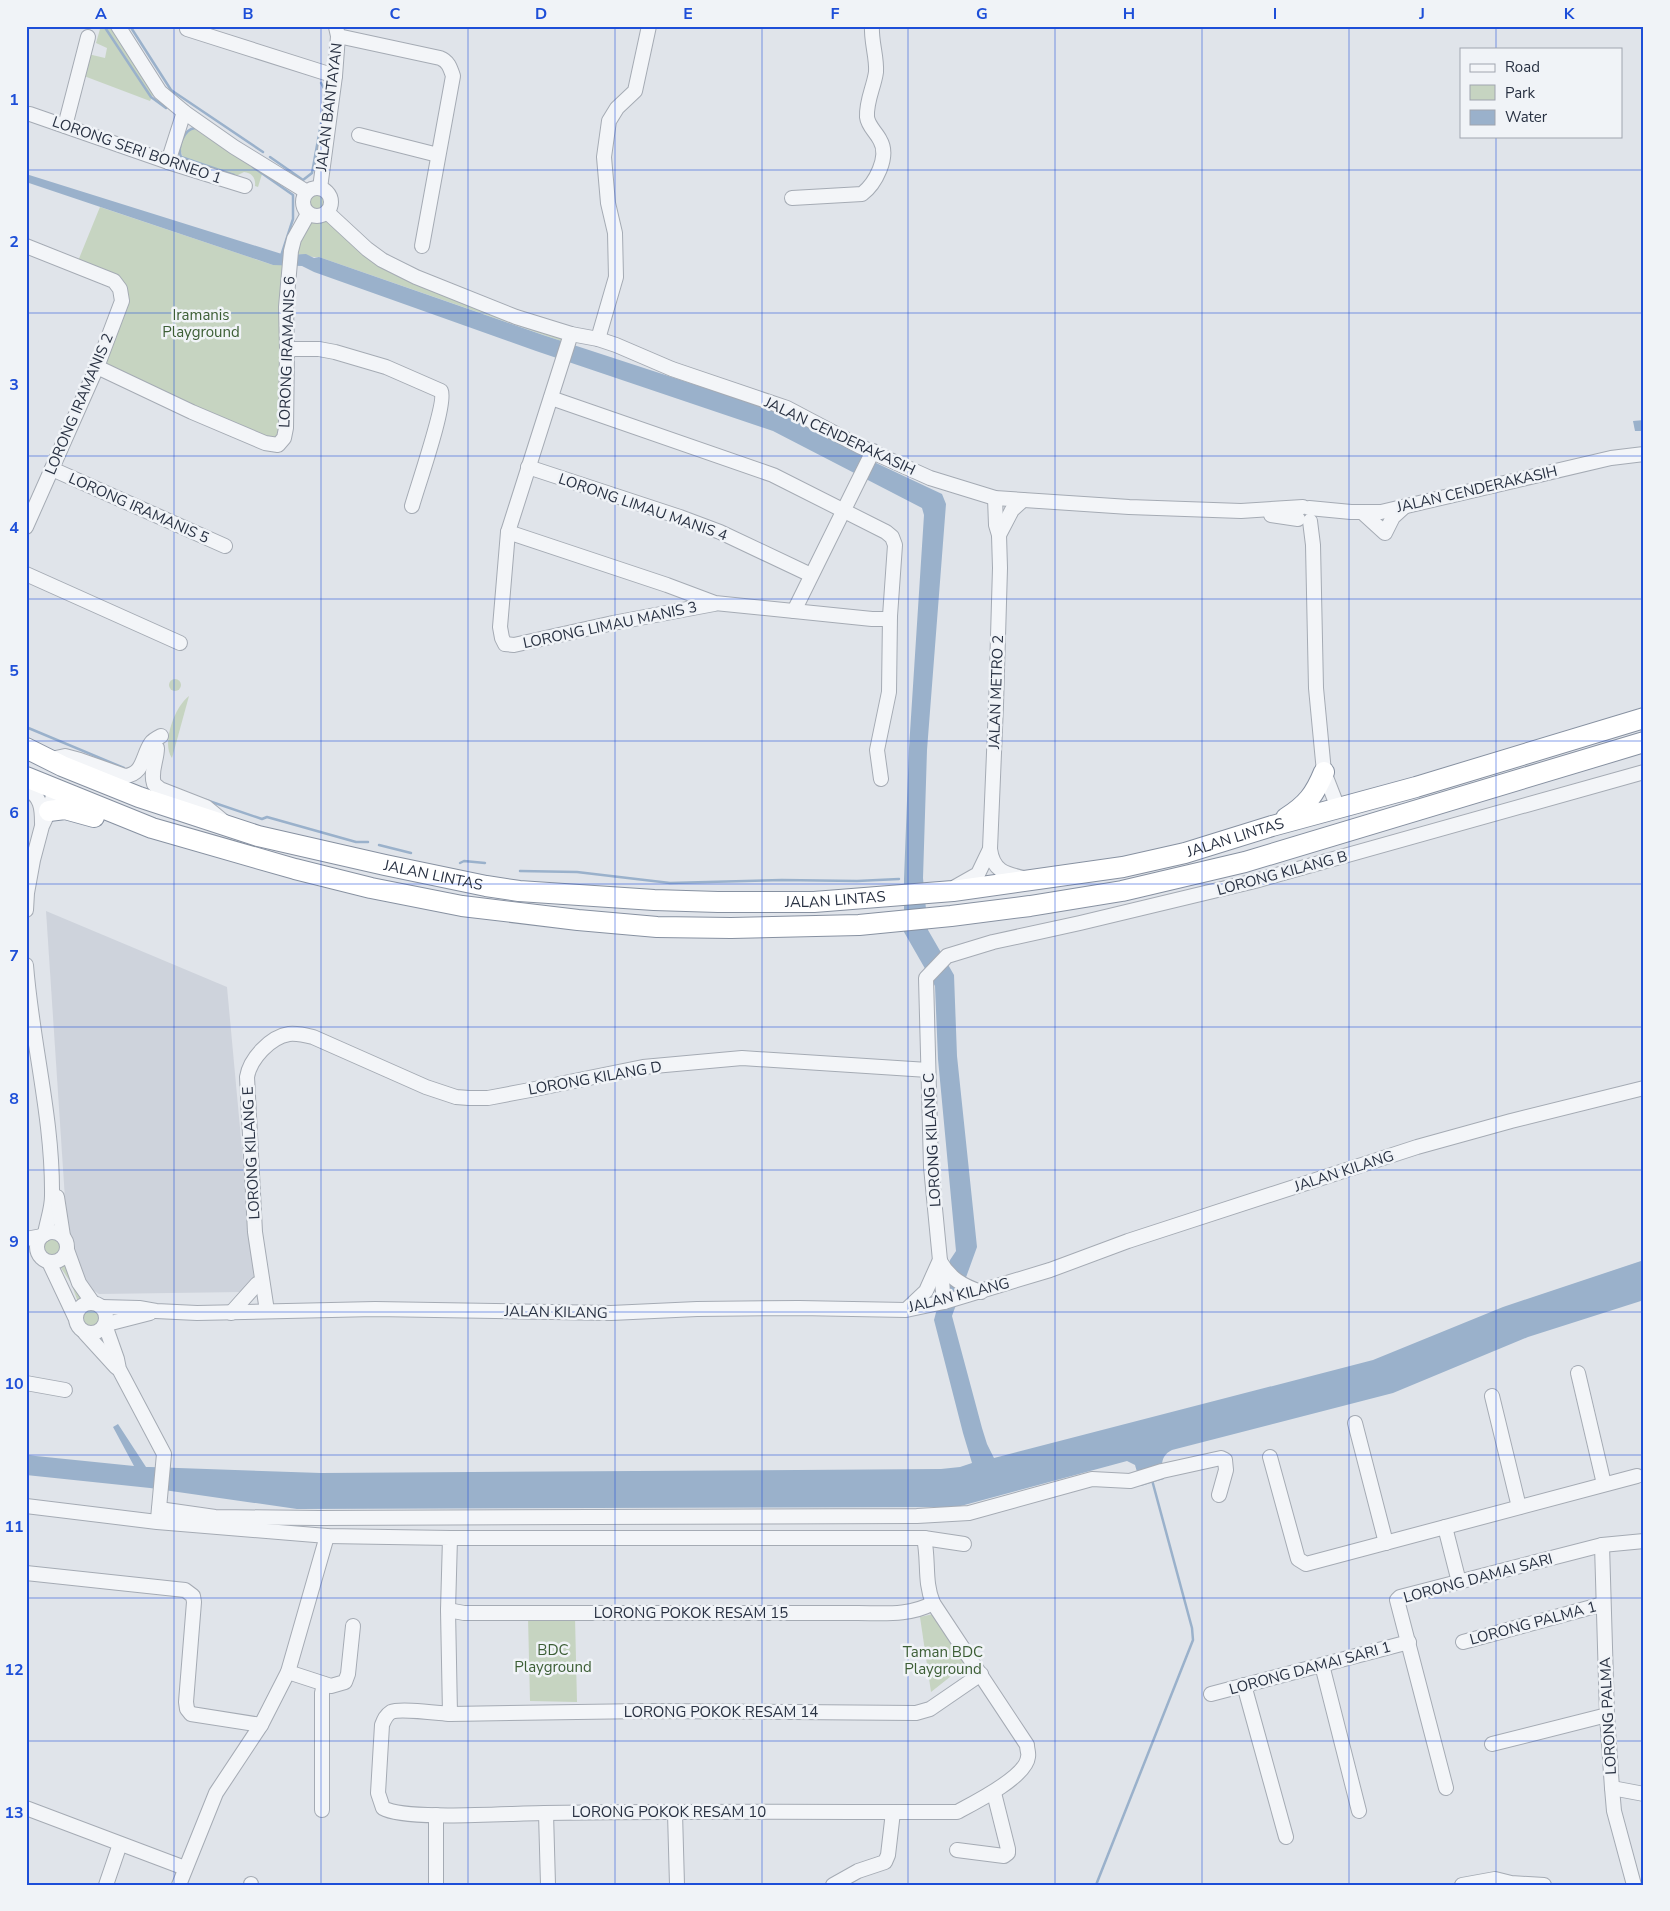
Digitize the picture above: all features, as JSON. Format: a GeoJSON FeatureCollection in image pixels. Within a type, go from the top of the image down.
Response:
{"type":"FeatureCollection","features":[{"type":"Feature","properties":{"kind":"highway"},"geometry":{"type":"LineString","coordinates":[[1577,761],[1565,760],[1560,754],[1555,739],[1559,730],[1644,712]]}},
{"type":"Feature","properties":{"kind":"highway","name":"JALAN LINTAS"},"geometry":{"type":"LineString","coordinates":[[26,748],[139,797],[258,836],[486,886],[519,891],[718,902],[814,902],[927,894],[1123,867],[1185,853],[1272,826],[1416,787],[1644,718]]}},
{"type":"Feature","properties":{"kind":"highway","name":"JALAN LINTAS"},"geometry":{"type":"LineString","coordinates":[[26,777],[152,828],[371,888],[472,908],[578,920],[731,928],[859,925],[1030,906],[1122,891],[1245,862],[1644,742]]}},
{"type":"Feature","properties":{"kind":"highway"},"geometry":{"type":"LineString","coordinates":[[26,758],[55,771],[58,776],[55,788]]}},
{"type":"Feature","properties":{"kind":"highway"},"geometry":{"type":"LineString","coordinates":[[1272,826],[1308,802],[1324,772]]}},
{"type":"Feature","properties":{"kind":"highway"},"geometry":{"type":"LineString","coordinates":[[139,797],[145,813],[152,816],[300,862],[339,880]]}},
{"type":"Feature","properties":{"kind":"highway"},"geometry":{"type":"LineString","coordinates":[[45,819],[65,808],[111,823],[136,828],[152,828]]}},
{"type":"Feature","properties":{"kind":"highway"},"geometry":{"type":"LineString","coordinates":[[1338,808],[1347,819],[1366,826]]}},
{"type":"Feature","properties":{"kind":"highway"},"geometry":{"type":"LineString","coordinates":[[1185,853],[1232,851],[1240,853],[1245,862]]}},
{"type":"Feature","properties":{"kind":"street"},"geometry":{"type":"LineString","coordinates":[[118,26],[160,92],[184,112],[234,147],[313,190],[326,191],[331,199],[331,206],[327,212],[317,216],[308,214],[303,204],[303,198],[313,190]]}},
{"type":"Feature","properties":{"kind":"street"},"geometry":{"type":"LineString","coordinates":[[598,339],[616,277],[615,233],[608,203],[604,157],[609,121],[618,108],[635,91],[649,26]]}},
{"type":"Feature","properties":{"kind":"street"},"geometry":{"type":"LineString","coordinates":[[792,198],[862,194],[870,188],[877,174],[882,162],[883,146],[867,119],[876,72],[872,26]]}},
{"type":"Feature","properties":{"kind":"street"},"geometry":{"type":"LineString","coordinates":[[187,29],[335,76]]}},
{"type":"Feature","properties":{"kind":"street"},"geometry":{"type":"LineString","coordinates":[[337,31],[440,58],[448,63],[453,76],[422,246]]}},
{"type":"Feature","properties":{"kind":"street","name":"JALAN BANTAYAN"},"geometry":{"type":"LineString","coordinates":[[313,190],[335,76],[337,31]]}},
{"type":"Feature","properties":{"kind":"street"},"geometry":{"type":"LineString","coordinates":[[65,126],[88,37]]}},
{"type":"Feature","properties":{"kind":"street"},"geometry":{"type":"LineString","coordinates":[[168,162],[184,112]]}},
{"type":"Feature","properties":{"kind":"street","name":"LORONG SERI BORNEO 1"},"geometry":{"type":"LineString","coordinates":[[30,114],[168,162],[245,186]]}},
{"type":"Feature","properties":{"kind":"street"},"geometry":{"type":"LineString","coordinates":[[359,135],[438,155]]}},
{"type":"Feature","properties":{"kind":"street","name":"JALAN CENDERAKASIH"},"geometry":{"type":"LineString","coordinates":[[327,212],[368,249],[397,269],[570,338],[598,339],[672,369],[787,408],[872,454],[930,478],[995,498],[1305,516],[1381,512],[1611,458],[1644,454]]}},
{"type":"Feature","properties":{"kind":"street","name":"LORONG IRAMANIS 6"},"geometry":{"type":"LineString","coordinates":[[97,367],[192,412],[265,443],[278,445],[284,438],[286,428],[286,308],[291,251],[294,239],[308,214]]}},
{"type":"Feature","properties":{"kind":"street","name":"LORONG IRAMANIS 2"},"geometry":{"type":"LineString","coordinates":[[26,527],[97,367],[122,301],[120,289],[114,280],[27,249]]}},
{"type":"Feature","properties":{"kind":"street"},"geometry":{"type":"LineString","coordinates":[[570,338],[508,532],[715,603],[872,619],[887,619],[890,616]]}},
{"type":"Feature","properties":{"kind":"street"},"geometry":{"type":"LineString","coordinates":[[287,349],[319,349],[335,352],[386,367],[441,391],[443,396],[437,425],[412,506]]}},
{"type":"Feature","properties":{"kind":"street"},"geometry":{"type":"LineString","coordinates":[[551,398],[773,475],[886,532],[892,537],[894,545],[890,616],[889,692],[877,750],[881,779]]}},
{"type":"Feature","properties":{"kind":"street"},"geometry":{"type":"LineString","coordinates":[[794,611],[872,454]]}},
{"type":"Feature","properties":{"kind":"street","name":"LORONG LIMAU MANIS 4"},"geometry":{"type":"LineString","coordinates":[[528,467],[712,529],[811,575]]}},
{"type":"Feature","properties":{"kind":"street","name":"LORONG IRAMANIS 5"},"geometry":{"type":"LineString","coordinates":[[52,469],[225,546]]}},
{"type":"Feature","properties":{"kind":"street","name":"JALAN METRO 2"},"geometry":{"type":"LineString","coordinates":[[995,498],[996,524],[999,534],[996,705],[990,849],[994,865],[1000,870],[1009,875],[1034,880]]}},
{"type":"Feature","properties":{"kind":"street","name":"JALAN METRO 2"},"geometry":{"type":"LineString","coordinates":[[999,534],[1012,510],[1024,500]]}},
{"type":"Feature","properties":{"kind":"street"},"geometry":{"type":"LineString","coordinates":[[1356,512],[1385,533],[1393,517],[1404,506]]}},
{"type":"Feature","properties":{"kind":"street"},"geometry":{"type":"LineString","coordinates":[[1305,516],[1313,545],[1315,661],[1324,772],[1338,808]]}},
{"type":"Feature","properties":{"kind":"street","name":"LORONG LIMAU MANIS 3"},"geometry":{"type":"LineString","coordinates":[[508,532],[500,627],[505,644],[514,645],[715,603]]}},
{"type":"Feature","properties":{"kind":"street"},"geometry":{"type":"LineString","coordinates":[[26,574],[180,643]]}},
{"type":"Feature","properties":{"kind":"street"},"geometry":{"type":"LineString","coordinates":[[51,760],[65,756],[125,776],[131,776],[142,765],[152,741],[161,736]]}},
{"type":"Feature","properties":{"kind":"street"},"geometry":{"type":"LineString","coordinates":[[139,797],[151,759],[157,748],[157,757],[152,774],[154,784],[206,807],[229,825]]}},
{"type":"Feature","properties":{"kind":"street","name":"LORONG KILANG B"},"geometry":{"type":"LineString","coordinates":[[926,978],[947,956],[993,942],[1255,881],[1389,844],[1477,817],[1644,772]]}},
{"type":"Feature","properties":{"kind":"street"},"geometry":{"type":"LineString","coordinates":[[26,910],[30,877],[55,788]]}},
{"type":"Feature","properties":{"kind":"street"},"geometry":{"type":"LineString","coordinates":[[26,789],[34,792],[39,800],[45,819]]}},
{"type":"Feature","properties":{"kind":"street","name":"JALAN METRO 2"},"geometry":{"type":"LineString","coordinates":[[927,894],[953,888],[975,877],[990,849]]}},
{"type":"Feature","properties":{"kind":"street"},"geometry":{"type":"LineString","coordinates":[[26,966],[42,1078],[53,1177],[52,1198],[43,1235],[37,1248],[46,1260],[75,1317],[76,1324],[118,1369],[161,1447],[164,1462],[158,1515]]}},
{"type":"Feature","properties":{"kind":"street","name":"LORONG KILANG C"},"geometry":{"type":"LineString","coordinates":[[926,978],[930,1167],[944,1302]]}},
{"type":"Feature","properties":{"kind":"street","name":"LORONG KILANG E"},"geometry":{"type":"LineString","coordinates":[[263,1311],[251,1173],[248,1070],[256,1056],[274,1041],[288,1034],[304,1035]]}},
{"type":"Feature","properties":{"kind":"street","name":"LORONG KILANG D"},"geometry":{"type":"LineString","coordinates":[[304,1035],[432,1090],[456,1097],[469,1098],[488,1098],[643,1067],[742,1058],[928,1070]]}},
{"type":"Feature","properties":{"kind":"street","name":"JALAN KILANG"},"geometry":{"type":"LineString","coordinates":[[97,1305],[156,1311],[231,1313],[451,1309],[619,1313],[697,1309],[906,1310],[981,1292],[1050,1270],[1163,1230],[1417,1147],[1511,1121],[1644,1088]]}},
{"type":"Feature","properties":{"kind":"street"},"geometry":{"type":"LineString","coordinates":[[53,1177],[63,1236],[71,1265],[79,1283],[106,1316],[105,1324],[117,1359],[118,1369]]}},
{"type":"Feature","properties":{"kind":"street"},"geometry":{"type":"LineString","coordinates":[[26,1238],[54,1232],[63,1236]]}},
{"type":"Feature","properties":{"kind":"street"},"geometry":{"type":"LineString","coordinates":[[26,1256],[46,1260],[60,1260],[67,1250]]}},
{"type":"Feature","properties":{"kind":"street"},"geometry":{"type":"LineString","coordinates":[[940,1260],[946,1273],[967,1288],[981,1292]]}},
{"type":"Feature","properties":{"kind":"street"},"geometry":{"type":"LineString","coordinates":[[906,1310],[926,1291],[940,1260]]}},
{"type":"Feature","properties":{"kind":"street"},"geometry":{"type":"LineString","coordinates":[[231,1313],[259,1281],[287,1311]]}},
{"type":"Feature","properties":{"kind":"street"},"geometry":{"type":"LineString","coordinates":[[75,1317],[81,1306],[97,1305]]}},
{"type":"Feature","properties":{"kind":"street","name":"JALAN KILANG"},"geometry":{"type":"LineString","coordinates":[[105,1324],[156,1311]]}},
{"type":"Feature","properties":{"kind":"street"},"geometry":{"type":"LineString","coordinates":[[85,1333],[95,1333],[105,1324]]}},
{"type":"Feature","properties":{"kind":"street"},"geometry":{"type":"LineString","coordinates":[[1578,1373],[1604,1484]]}},
{"type":"Feature","properties":{"kind":"street"},"geometry":{"type":"LineString","coordinates":[[26,1383],[65,1390]]}},
{"type":"Feature","properties":{"kind":"street"},"geometry":{"type":"LineString","coordinates":[[1492,1396],[1519,1507]]}},
{"type":"Feature","properties":{"kind":"street"},"geometry":{"type":"LineString","coordinates":[[1355,1423],[1386,1543]]}},
{"type":"Feature","properties":{"kind":"street"},"geometry":{"type":"LineString","coordinates":[[1270,1457],[1298,1559],[1306,1564],[1637,1476]]}},
{"type":"Feature","properties":{"kind":"street"},"geometry":{"type":"LineString","coordinates":[[26,1506],[214,1517],[917,1516],[969,1512],[1092,1479],[1130,1481],[1162,1471],[1221,1458],[1225,1460],[1226,1470],[1219,1495]]}},
{"type":"Feature","properties":{"kind":"street"},"geometry":{"type":"LineString","coordinates":[[158,1515],[328,1536],[450,1538],[924,1538],[964,1544]]}},
{"type":"Feature","properties":{"kind":"street"},"geometry":{"type":"LineString","coordinates":[[1445,1527],[1459,1582]]}},
{"type":"Feature","properties":{"kind":"street"},"geometry":{"type":"LineString","coordinates":[[179,1885],[216,1792],[262,1725],[288,1672],[328,1536]]}},
{"type":"Feature","properties":{"kind":"street"},"geometry":{"type":"LineString","coordinates":[[450,1538],[448,1610],[450,1714]]}},
{"type":"Feature","properties":{"kind":"street"},"geometry":{"type":"LineString","coordinates":[[924,1538],[927,1550],[927,1585],[933,1603],[981,1674]]}},
{"type":"Feature","properties":{"kind":"street","name":"LORONG DAMAI SARI"},"geometry":{"type":"LineString","coordinates":[[1446,1788],[1397,1600],[1400,1597],[1602,1545],[1644,1541]]}},
{"type":"Feature","properties":{"kind":"street","name":"LORONG PALMA"},"geometry":{"type":"LineString","coordinates":[[1602,1545],[1607,1715],[1614,1811],[1634,1885]]}},
{"type":"Feature","properties":{"kind":"street"},"geometry":{"type":"LineString","coordinates":[[26,1573],[185,1590],[191,1593],[194,1602],[187,1709],[191,1714],[262,1725]]}},
{"type":"Feature","properties":{"kind":"street","name":"LORONG POKOK RESAM 15"},"geometry":{"type":"LineString","coordinates":[[448,1610],[464,1613],[875,1613],[908,1612],[923,1609],[933,1603]]}},
{"type":"Feature","properties":{"kind":"street","name":"LORONG PALMA 1"},"geometry":{"type":"LineString","coordinates":[[1463,1642],[1604,1604]]}},
{"type":"Feature","properties":{"kind":"street"},"geometry":{"type":"LineString","coordinates":[[288,1672],[331,1686],[345,1682],[348,1674],[353,1626]]}},
{"type":"Feature","properties":{"kind":"street","name":"LORONG DAMAI SARI 1"},"geometry":{"type":"LineString","coordinates":[[1211,1694],[1409,1642]]}},
{"type":"Feature","properties":{"kind":"street"},"geometry":{"type":"LineString","coordinates":[[1322,1665],[1359,1811]]}},
{"type":"Feature","properties":{"kind":"street","name":"LORONG POKOK RESAM 14"},"geometry":{"type":"LineString","coordinates":[[385,1717],[391,1712],[401,1711],[450,1714],[646,1711],[916,1713],[930,1709],[981,1674]]}},
{"type":"Feature","properties":{"kind":"street","name":"LORONG POKOK RESAM 10"},"geometry":{"type":"LineString","coordinates":[[385,1717],[382,1725],[378,1793],[383,1808],[390,1812],[436,1815],[694,1812],[958,1812],[994,1793],[1022,1768],[1028,1758],[1027,1745],[981,1674]]}},
{"type":"Feature","properties":{"kind":"street"},"geometry":{"type":"LineString","coordinates":[[322,1810],[322,1693],[324,1684]]}},
{"type":"Feature","properties":{"kind":"street"},"geometry":{"type":"LineString","coordinates":[[1244,1685],[1286,1837]]}},
{"type":"Feature","properties":{"kind":"street"},"geometry":{"type":"LineString","coordinates":[[1492,1744],[1607,1715]]}},
{"type":"Feature","properties":{"kind":"street"},"geometry":{"type":"LineString","coordinates":[[1612,1788],[1644,1794]]}},
{"type":"Feature","properties":{"kind":"street"},"geometry":{"type":"LineString","coordinates":[[957,1850],[1004,1856],[1008,1853],[994,1793]]}},
{"type":"Feature","properties":{"kind":"street"},"geometry":{"type":"LineString","coordinates":[[26,1808],[185,1868]]}},
{"type":"Feature","properties":{"kind":"street"},"geometry":{"type":"LineString","coordinates":[[833,1885],[858,1871],[885,1862],[888,1855],[893,1812]]}},
{"type":"Feature","properties":{"kind":"street"},"geometry":{"type":"LineString","coordinates":[[546,1813],[548,1885]]}},
{"type":"Feature","properties":{"kind":"street"},"geometry":{"type":"LineString","coordinates":[[675,1813],[677,1885]]}},
{"type":"Feature","properties":{"kind":"street"},"geometry":{"type":"LineString","coordinates":[[436,1815],[436,1885]]}},
{"type":"Feature","properties":{"kind":"street"},"geometry":{"type":"LineString","coordinates":[[106,1885],[120,1844]]}},
{"type":"Feature","properties":{"kind":"street"},"geometry":{"type":"LineString","coordinates":[[1462,1885],[1495,1879],[1511,1883],[1544,1885]]}},
{"type":"Feature","properties":{"kind":"shaded area"},"geometry":{"type":"Polygon","coordinates":[[[46,911],[227,987],[254,1279],[243,1292],[99,1294],[88,1287],[75,1256],[66,1214],[46,911]]]}},
{"type":"Feature","properties":{"kind":"green space"},"geometry":{"type":"Polygon","coordinates":[[[99,26],[109,26],[153,95],[150,101],[84,76],[88,54],[105,58],[107,48],[96,43],[100,29],[99,26]]]}},
{"type":"Feature","properties":{"kind":"green space"},"geometry":{"type":"Polygon","coordinates":[[[193,128],[262,174],[258,187],[255,186],[254,178],[249,173],[244,172],[236,176],[183,157],[181,153],[182,141],[193,128]]]}},
{"type":"Feature","properties":{"kind":"green space"},"geometry":{"type":"Polygon","coordinates":[[[317,191],[327,198],[328,202],[321,212],[317,213],[307,206],[306,202],[313,192],[317,191]]]}},
{"type":"Feature","properties":{"kind":"green space","name":"Iramanis Playground"},"geometry":{"type":"Polygon","coordinates":[[[100,207],[273,265],[284,265],[280,432],[275,439],[268,440],[108,366],[106,363],[128,296],[78,261],[100,207]]]}},
{"type":"Feature","properties":{"kind":"green space"},"geometry":{"type":"Polygon","coordinates":[[[311,221],[330,221],[371,258],[564,336],[564,342],[319,257],[296,254],[311,221]]]}},
{"type":"Feature","properties":{"kind":"green space"},"geometry":{"type":"Polygon","coordinates":[[[173,679],[177,679],[181,685],[177,691],[173,691],[169,687],[169,683],[173,679]]]}},
{"type":"Feature","properties":{"kind":"green space"},"geometry":{"type":"Polygon","coordinates":[[[189,696],[172,758],[168,743],[171,725],[179,708],[189,696]]]}},
{"type":"Feature","properties":{"kind":"green space"},"geometry":{"type":"Polygon","coordinates":[[[52,1238],[58,1241],[61,1247],[58,1253],[52,1256],[46,1253],[43,1247],[46,1241],[52,1238]]]}},
{"type":"Feature","properties":{"kind":"green space"},"geometry":{"type":"Polygon","coordinates":[[[64,1263],[85,1299],[78,1302],[71,1283],[59,1265],[64,1263]]]}},
{"type":"Feature","properties":{"kind":"green space"},"geometry":{"type":"Polygon","coordinates":[[[91,1310],[97,1312],[99,1318],[97,1324],[91,1326],[85,1324],[83,1318],[85,1312],[91,1310]]]}},
{"type":"Feature","properties":{"kind":"green space","name":"Taman BDC Playground"},"geometry":{"type":"Polygon","coordinates":[[[933,1614],[965,1665],[931,1692],[920,1617],[933,1614]]]}},
{"type":"Feature","properties":{"kind":"green space","name":"BDC Playground"},"geometry":{"type":"Polygon","coordinates":[[[528,1617],[575,1617],[577,1702],[530,1701],[528,1617]]]}},
{"type":"Feature","properties":{"kind":"water"},"geometry":{"type":"Polygon","coordinates":[[[26,174],[285,255],[306,254],[314,258],[319,257],[543,335],[785,414],[874,462],[942,494],[946,504],[927,750],[923,878],[928,930],[954,975],[957,1056],[977,1247],[952,1316],[982,1428],[994,1458],[1373,1360],[1503,1307],[1644,1260],[1644,1300],[1528,1337],[1393,1393],[1172,1450],[1163,1458],[1162,1470],[1164,1479],[1141,1486],[1135,1465],[1127,1461],[957,1507],[297,1509],[150,1488],[26,1475],[26,1455],[134,1466],[113,1427],[118,1424],[146,1467],[321,1473],[941,1469],[960,1467],[972,1463],[934,1320],[950,1260],[956,1251],[938,1059],[935,986],[904,932],[909,748],[924,515],[922,508],[773,431],[536,351],[314,272],[302,266],[273,265],[26,182],[26,174]]]}},
{"type":"Feature","properties":{"kind":"water"},"geometry":{"type":"Polygon","coordinates":[[[1644,420],[1644,431],[1635,431],[1633,421],[1644,420]]]}},
{"type":"Feature","properties":{"kind":"waterway"},"geometry":{"type":"LineString","coordinates":[[104,26],[151,97],[166,108]]}},
{"type":"Feature","properties":{"kind":"waterway"},"geometry":{"type":"LineString","coordinates":[[130,26],[171,90],[263,152]]}},
{"type":"Feature","properties":{"kind":"waterway"},"geometry":{"type":"LineString","coordinates":[[321,83],[326,92]]}},
{"type":"Feature","properties":{"kind":"waterway"},"geometry":{"type":"LineString","coordinates":[[270,157],[303,180],[312,173],[324,107]]}},
{"type":"Feature","properties":{"kind":"waterway"},"geometry":{"type":"LineString","coordinates":[[195,128],[191,129],[182,139],[181,157],[234,175]]}},
{"type":"Feature","properties":{"kind":"waterway"},"geometry":{"type":"LineString","coordinates":[[253,167],[293,195],[293,219],[281,256]]}},
{"type":"Feature","properties":{"kind":"waterway"},"geometry":{"type":"LineString","coordinates":[[26,727],[124,768]]}},
{"type":"Feature","properties":{"kind":"waterway"},"geometry":{"type":"LineString","coordinates":[[206,800],[262,819],[267,817],[356,842],[368,842]]}},
{"type":"Feature","properties":{"kind":"waterway"},"geometry":{"type":"LineString","coordinates":[[379,845],[411,853]]}},
{"type":"Feature","properties":{"kind":"waterway"},"geometry":{"type":"LineString","coordinates":[[460,863],[464,861],[485,863]]}},
{"type":"Feature","properties":{"kind":"waterway"},"geometry":{"type":"LineString","coordinates":[[520,871],[577,872],[670,883],[899,879]]}},
{"type":"Feature","properties":{"kind":"waterway"},"geometry":{"type":"LineString","coordinates":[[1096,1885],[1193,1640],[1192,1628],[1152,1480]]}}]}
